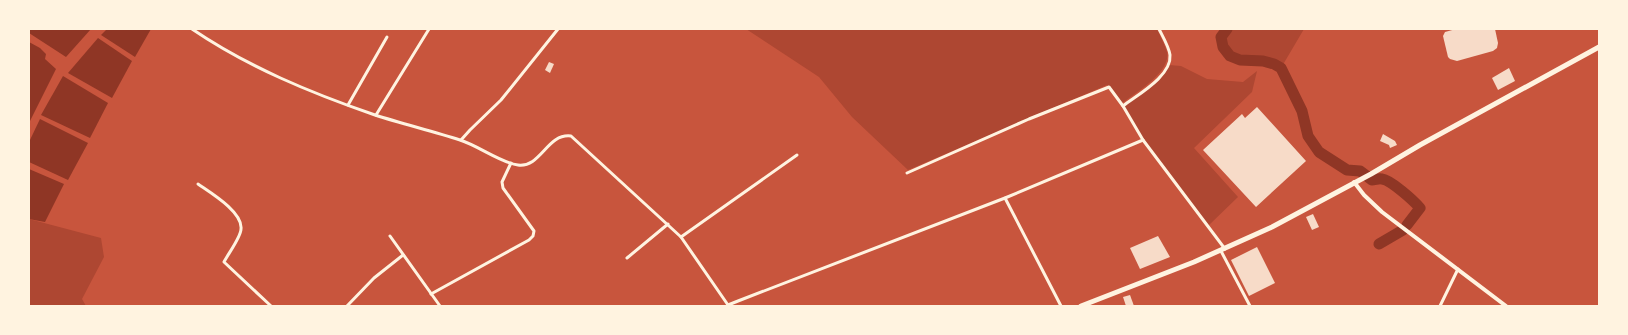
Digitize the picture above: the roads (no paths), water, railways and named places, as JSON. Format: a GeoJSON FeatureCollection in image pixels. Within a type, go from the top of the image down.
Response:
{"type":"FeatureCollection","features":[{"type":"Feature","properties":{"kind":"main road"},"geometry":{"type":"LineString","coordinates":[[1082,306],[1223,250],[1285,220],[1362,179],[1420,145],[1599,47]]}},
{"type":"Feature","properties":{"kind":"street"},"geometry":{"type":"LineString","coordinates":[[192,29],[263,70],[304,89],[376,115],[461,140],[511,163],[520,165],[533,161],[555,139],[563,135],[572,136],[681,237],[703,266],[729,305],[1005,198],[1143,140]]}},
{"type":"Feature","properties":{"kind":"street"},"geometry":{"type":"LineString","coordinates":[[376,115],[429,29]]}},
{"type":"Feature","properties":{"kind":"street"},"geometry":{"type":"LineString","coordinates":[[461,140],[502,100],[558,29]]}},
{"type":"Feature","properties":{"kind":"street"},"geometry":{"type":"LineString","coordinates":[[1123,106],[1163,75],[1169,65],[1170,55],[1159,29]]}},
{"type":"Feature","properties":{"kind":"street"},"geometry":{"type":"LineString","coordinates":[[348,105],[387,37]]}},
{"type":"Feature","properties":{"kind":"street"},"geometry":{"type":"LineString","coordinates":[[907,173],[1029,119],[1109,87],[1123,106],[1143,140],[1223,250],[1250,306]]}},
{"type":"Feature","properties":{"kind":"street"},"geometry":{"type":"LineString","coordinates":[[681,237],[797,155]]}},
{"type":"Feature","properties":{"kind":"street"},"geometry":{"type":"LineString","coordinates":[[431,294],[529,240],[532,236],[534,231],[502,188],[502,182],[511,163]]}},
{"type":"Feature","properties":{"kind":"street"},"geometry":{"type":"LineString","coordinates":[[1354,182],[1364,196],[1377,207],[1506,306]]}},
{"type":"Feature","properties":{"kind":"street"},"geometry":{"type":"LineString","coordinates":[[198,184],[234,211],[241,220],[242,231],[224,262],[271,306]]}},
{"type":"Feature","properties":{"kind":"street"},"geometry":{"type":"LineString","coordinates":[[1005,198],[1061,306]]}},
{"type":"Feature","properties":{"kind":"street"},"geometry":{"type":"LineString","coordinates":[[627,258],[668,224]]}},
{"type":"Feature","properties":{"kind":"street"},"geometry":{"type":"LineString","coordinates":[[390,236],[440,306]]}},
{"type":"Feature","properties":{"kind":"street"},"geometry":{"type":"LineString","coordinates":[[347,306],[374,278],[403,255]]}},
{"type":"Feature","properties":{"kind":"street"},"geometry":{"type":"LineString","coordinates":[[1440,306],[1458,269]]}},
{"type":"Feature","properties":{"kind":"waterway"},"geometry":{"type":"LineString","coordinates":[[1227,29],[1221,37],[1223,47],[1230,56],[1240,60],[1263,61],[1281,68],[1302,111],[1308,136],[1319,152],[1347,170],[1360,171],[1372,180],[1386,180],[1408,196],[1420,208],[1407,225]]}},
{"type":"Feature","properties":{"kind":"waterway"},"geometry":{"type":"LineString","coordinates":[[1379,244],[1403,230]]}}]}
